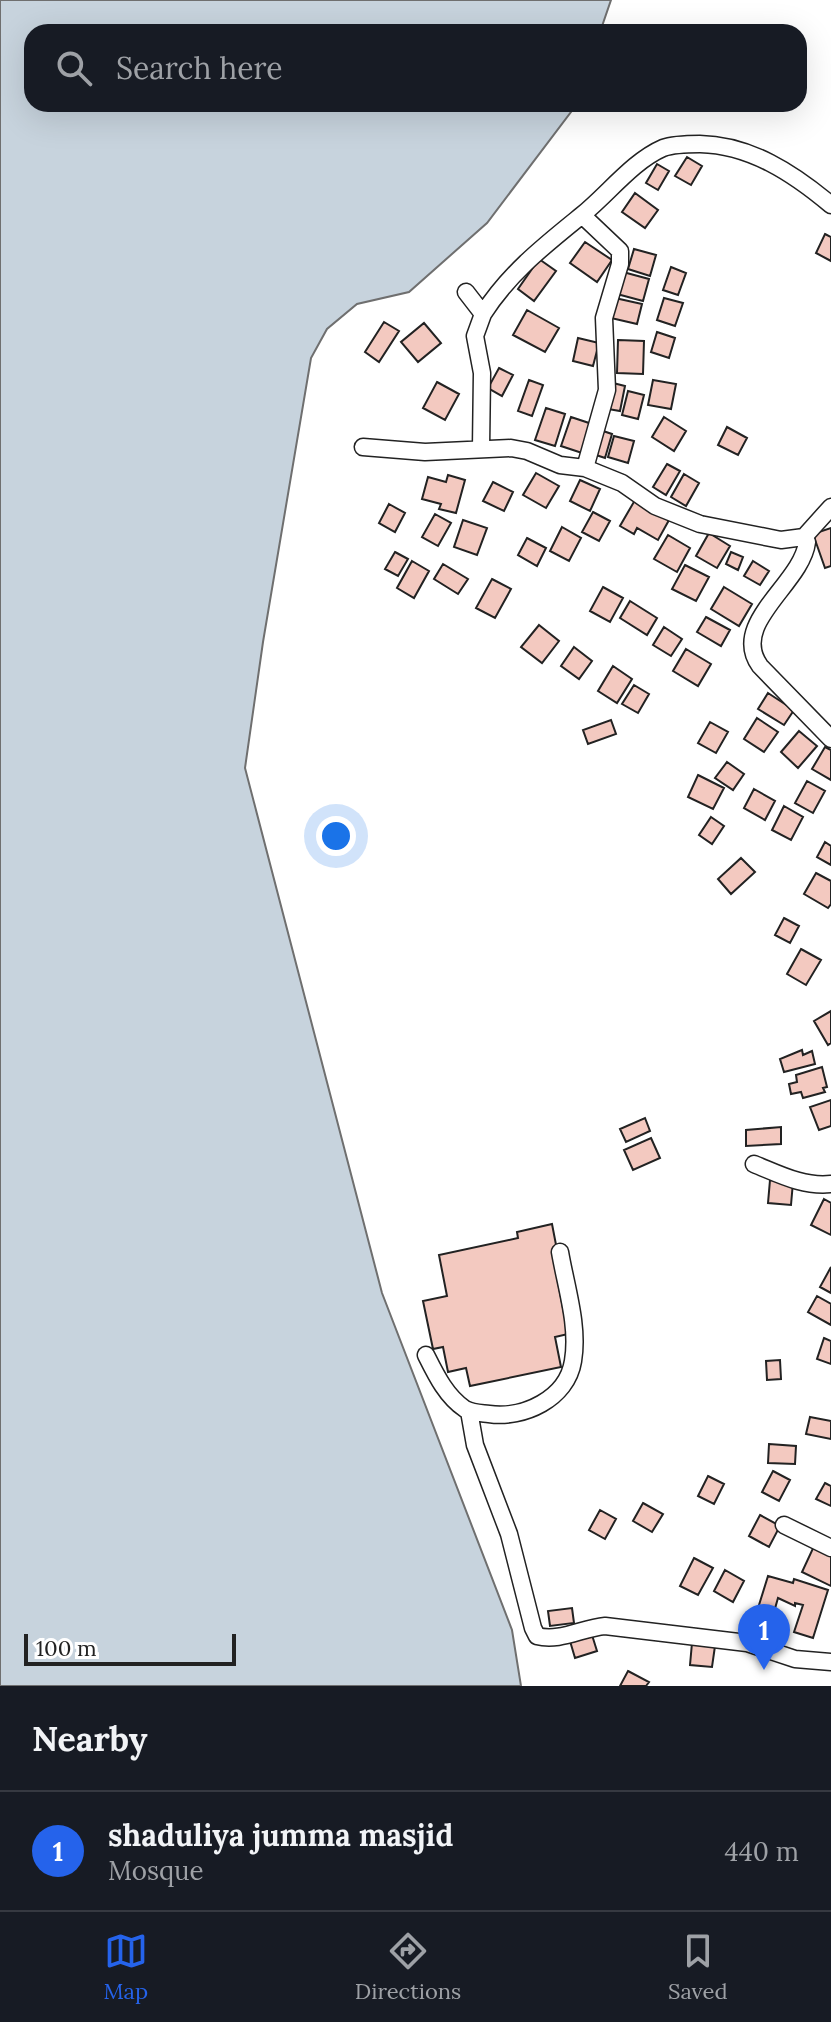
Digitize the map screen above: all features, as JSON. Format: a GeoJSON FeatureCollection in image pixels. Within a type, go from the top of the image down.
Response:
{"type":"FeatureCollection","features":[{"type":"Feature","properties":{"kind":"street"},"geometry":{"type":"LineString","coordinates":[[481,448],[482,373],[475,336],[483,314],[496,294],[546,243],[640,164],[664,148],[689,144],[723,145],[758,155],[831,205]]}},
{"type":"Feature","properties":{"kind":"street"},"geometry":{"type":"LineString","coordinates":[[582,215],[620,251],[620,264],[604,318],[607,390],[585,468]]}},
{"type":"Feature","properties":{"kind":"street"},"geometry":{"type":"LineString","coordinates":[[466,292],[483,314]]}},
{"type":"Feature","properties":{"kind":"street"},"geometry":{"type":"LineString","coordinates":[[363,447],[425,452],[481,448],[527,451],[560,465],[585,468],[622,483],[655,506],[700,524],[781,540],[804,537],[831,507]]}},
{"type":"Feature","properties":{"kind":"street"},"geometry":{"type":"LineString","coordinates":[[804,537],[807,542],[806,555],[767,606],[751,642],[753,656],[760,666],[831,739]]}},
{"type":"Feature","properties":{"kind":"street"},"geometry":{"type":"LineString","coordinates":[[754,1164],[796,1181],[818,1186],[831,1184]]}},
{"type":"Feature","properties":{"kind":"street"},"geometry":{"type":"LineString","coordinates":[[426,1355],[442,1386],[469,1411],[501,1416],[531,1410],[558,1392],[573,1364],[574,1336],[560,1252]]}},
{"type":"Feature","properties":{"kind":"street"},"geometry":{"type":"LineString","coordinates":[[469,1411],[475,1445],[509,1534],[537,1636],[560,1637],[588,1627],[605,1626],[747,1643],[795,1659],[831,1662]]}},
{"type":"Feature","properties":{"kind":"street"},"geometry":{"type":"LineString","coordinates":[[784,1525],[831,1548]]}},
{"type":"Feature","properties":{"kind":"shaded area"},"geometry":{"type":"Polygon","coordinates":[[[0,0],[611,0],[603,24],[24,24],[24,112],[571,112],[487,223],[409,292],[357,304],[327,329],[311,358],[245,768],[382,1293],[512,1630],[521,1686],[0,1686],[0,0]]]}},
{"type":"Feature","properties":{"kind":"building"},"geometry":{"type":"Polygon","coordinates":[[[687,157],[702,166],[691,185],[675,176],[687,157]]]}},
{"type":"Feature","properties":{"kind":"building"},"geometry":{"type":"Polygon","coordinates":[[[657,164],[669,171],[658,190],[646,183],[657,164]]]}},
{"type":"Feature","properties":{"kind":"building"},"geometry":{"type":"Polygon","coordinates":[[[635,193],[658,210],[645,228],[622,212],[635,193]]]}},
{"type":"Feature","properties":{"kind":"building"},"geometry":{"type":"Polygon","coordinates":[[[825,234],[831,237],[831,261],[816,253],[825,234]]]}},
{"type":"Feature","properties":{"kind":"building"},"geometry":{"type":"Polygon","coordinates":[[[585,242],[612,260],[597,282],[570,263],[585,242]]]}},
{"type":"Feature","properties":{"kind":"building"},"geometry":{"type":"Polygon","coordinates":[[[634,249],[656,255],[650,276],[628,269],[634,249]]]}},
{"type":"Feature","properties":{"kind":"building"},"geometry":{"type":"Polygon","coordinates":[[[539,259],[556,271],[534,301],[518,289],[539,259]]]}},
{"type":"Feature","properties":{"kind":"building"},"geometry":{"type":"Polygon","coordinates":[[[671,267],[686,273],[678,295],[663,290],[671,267]]]}},
{"type":"Feature","properties":{"kind":"building"},"geometry":{"type":"Polygon","coordinates":[[[623,272],[649,279],[643,301],[617,294],[623,272]]]}},
{"type":"Feature","properties":{"kind":"building"},"geometry":{"type":"Polygon","coordinates":[[[615,298],[642,304],[637,324],[611,318],[615,298]]]}},
{"type":"Feature","properties":{"kind":"building"},"geometry":{"type":"Polygon","coordinates":[[[664,298],[683,303],[675,326],[657,320],[664,298]]]}},
{"type":"Feature","properties":{"kind":"building"},"geometry":{"type":"Polygon","coordinates":[[[527,310],[559,328],[545,352],[513,335],[527,310]]]}},
{"type":"Feature","properties":{"kind":"building"},"geometry":{"type":"Polygon","coordinates":[[[384,322],[399,331],[379,362],[365,352],[384,322]]]}},
{"type":"Feature","properties":{"kind":"building"},"geometry":{"type":"Polygon","coordinates":[[[424,323],[441,343],[418,362],[401,342],[424,323]]]}},
{"type":"Feature","properties":{"kind":"building"},"geometry":{"type":"Polygon","coordinates":[[[657,332],[675,338],[669,358],[651,352],[657,332]]]}},
{"type":"Feature","properties":{"kind":"building"},"geometry":{"type":"Polygon","coordinates":[[[578,338],[599,343],[593,366],[573,361],[578,338]]]}},
{"type":"Feature","properties":{"kind":"building"},"geometry":{"type":"Polygon","coordinates":[[[618,340],[644,341],[643,374],[617,373],[618,340]]]}},
{"type":"Feature","properties":{"kind":"building"},"geometry":{"type":"Polygon","coordinates":[[[499,368],[513,375],[502,396],[488,388],[499,368]]]}},
{"type":"Feature","properties":{"kind":"building"},"geometry":{"type":"Polygon","coordinates":[[[529,380],[543,385],[532,416],[518,411],[529,380]]]}},
{"type":"Feature","properties":{"kind":"building"},"geometry":{"type":"Polygon","coordinates":[[[653,380],[676,384],[671,409],[648,405],[653,380]]]}},
{"type":"Feature","properties":{"kind":"building"},"geometry":{"type":"Polygon","coordinates":[[[437,382],[459,394],[445,420],[423,408],[437,382]]]}},
{"type":"Feature","properties":{"kind":"building"},"geometry":{"type":"Polygon","coordinates":[[[613,383],[625,386],[620,411],[608,409],[613,383]]]}},
{"type":"Feature","properties":{"kind":"building"},"geometry":{"type":"Polygon","coordinates":[[[628,391],[644,395],[638,419],[622,415],[628,391]]]}},
{"type":"Feature","properties":{"kind":"building"},"geometry":{"type":"Polygon","coordinates":[[[546,408],[565,414],[555,446],[535,440],[546,408]]]}},
{"type":"Feature","properties":{"kind":"building"},"geometry":{"type":"Polygon","coordinates":[[[571,417],[592,424],[582,453],[561,446],[571,417]]]}},
{"type":"Feature","properties":{"kind":"building"},"geometry":{"type":"Polygon","coordinates":[[[664,417],[686,431],[674,451],[652,437],[664,417]]]}},
{"type":"Feature","properties":{"kind":"building"},"geometry":{"type":"Polygon","coordinates":[[[727,427],[747,438],[738,455],[718,445],[727,427]]]}},
{"type":"Feature","properties":{"kind":"building"},"geometry":{"type":"Polygon","coordinates":[[[600,430],[612,434],[605,458],[593,454],[600,430]]]}},
{"type":"Feature","properties":{"kind":"building"},"geometry":{"type":"Polygon","coordinates":[[[614,436],[634,441],[628,463],[608,457],[614,436]]]}},
{"type":"Feature","properties":{"kind":"building"},"geometry":{"type":"Polygon","coordinates":[[[667,464],[680,471],[666,495],[653,487],[667,464]]]}},
{"type":"Feature","properties":{"kind":"building"},"geometry":{"type":"Polygon","coordinates":[[[536,473],[559,486],[546,508],[523,495],[536,473]]]}},
{"type":"Feature","properties":{"kind":"building"},"geometry":{"type":"Polygon","coordinates":[[[684,474],[699,483],[686,506],[671,497],[684,474]]]}},
{"type":"Feature","properties":{"kind":"building"},"geometry":{"type":"Polygon","coordinates":[[[448,475],[465,480],[456,513],[439,509],[441,504],[422,499],[428,477],[446,482],[448,475]]]}},
{"type":"Feature","properties":{"kind":"building"},"geometry":{"type":"Polygon","coordinates":[[[580,480],[600,489],[590,511],[570,501],[580,480]]]}},
{"type":"Feature","properties":{"kind":"building"},"geometry":{"type":"Polygon","coordinates":[[[493,482],[513,492],[504,511],[483,501],[493,482]]]}},
{"type":"Feature","properties":{"kind":"building"},"geometry":{"type":"Polygon","coordinates":[[[635,500],[669,520],[658,540],[637,528],[634,534],[620,526],[635,500]]]}},
{"type":"Feature","properties":{"kind":"building"},"geometry":{"type":"Polygon","coordinates":[[[389,504],[405,513],[395,532],[379,523],[389,504]]]}},
{"type":"Feature","properties":{"kind":"building"},"geometry":{"type":"Polygon","coordinates":[[[593,512],[610,521],[599,541],[582,532],[593,512]]]}},
{"type":"Feature","properties":{"kind":"building"},"geometry":{"type":"Polygon","coordinates":[[[435,514],[451,523],[438,546],[422,537],[435,514]]]}},
{"type":"Feature","properties":{"kind":"building"},"geometry":{"type":"Polygon","coordinates":[[[463,520],[487,528],[477,555],[454,547],[463,520]]]}},
{"type":"Feature","properties":{"kind":"building"},"geometry":{"type":"Polygon","coordinates":[[[562,527],[581,538],[569,561],[550,551],[562,527]]]}},
{"type":"Feature","properties":{"kind":"building"},"geometry":{"type":"Polygon","coordinates":[[[831,528],[831,566],[825,568],[813,534],[831,528]]]}},
{"type":"Feature","properties":{"kind":"building"},"geometry":{"type":"Polygon","coordinates":[[[709,533],[730,546],[717,568],[696,556],[709,533]]]}},
{"type":"Feature","properties":{"kind":"building"},"geometry":{"type":"Polygon","coordinates":[[[668,535],[690,548],[677,572],[654,559],[668,535]]]}},
{"type":"Feature","properties":{"kind":"building"},"geometry":{"type":"Polygon","coordinates":[[[527,538],[546,548],[537,566],[518,555],[527,538]]]}},
{"type":"Feature","properties":{"kind":"building"},"geometry":{"type":"Polygon","coordinates":[[[395,552],[408,559],[398,576],[385,569],[395,552]]]}},
{"type":"Feature","properties":{"kind":"building"},"geometry":{"type":"Polygon","coordinates":[[[731,552],[743,557],[738,570],[726,564],[731,552]]]}},
{"type":"Feature","properties":{"kind":"building"},"geometry":{"type":"Polygon","coordinates":[[[412,561],[429,571],[414,598],[397,588],[412,561]]]}},
{"type":"Feature","properties":{"kind":"building"},"geometry":{"type":"Polygon","coordinates":[[[753,561],[769,571],[760,585],[744,576],[753,561]]]}},
{"type":"Feature","properties":{"kind":"building"},"geometry":{"type":"Polygon","coordinates":[[[443,564],[468,579],[458,594],[434,579],[443,564]]]}},
{"type":"Feature","properties":{"kind":"building"},"geometry":{"type":"Polygon","coordinates":[[[685,565],[709,577],[696,601],[672,589],[685,565]]]}},
{"type":"Feature","properties":{"kind":"building"},"geometry":{"type":"Polygon","coordinates":[[[492,579],[511,589],[495,618],[476,608],[492,579]]]}},
{"type":"Feature","properties":{"kind":"building"},"geometry":{"type":"Polygon","coordinates":[[[603,587],[623,598],[610,622],[590,611],[603,587]]]}},
{"type":"Feature","properties":{"kind":"building"},"geometry":{"type":"Polygon","coordinates":[[[724,587],[752,604],[739,626],[711,609],[724,587]]]}},
{"type":"Feature","properties":{"kind":"building"},"geometry":{"type":"Polygon","coordinates":[[[630,601],[657,618],[647,635],[620,618],[630,601]]]}},
{"type":"Feature","properties":{"kind":"building"},"geometry":{"type":"Polygon","coordinates":[[[706,617],[730,630],[721,646],[697,632],[706,617]]]}},
{"type":"Feature","properties":{"kind":"building"},"geometry":{"type":"Polygon","coordinates":[[[539,625],[559,641],[542,663],[521,647],[539,625]]]}},
{"type":"Feature","properties":{"kind":"building"},"geometry":{"type":"Polygon","coordinates":[[[664,627],[682,639],[671,656],[653,645],[664,627]]]}},
{"type":"Feature","properties":{"kind":"building"},"geometry":{"type":"Polygon","coordinates":[[[574,647],[592,661],[579,679],[561,666],[574,647]]]}},
{"type":"Feature","properties":{"kind":"building"},"geometry":{"type":"Polygon","coordinates":[[[686,649],[711,664],[698,686],[673,671],[686,649]]]}},
{"type":"Feature","properties":{"kind":"building"},"geometry":{"type":"Polygon","coordinates":[[[613,666],[632,679],[617,703],[598,691],[613,666]]]}},
{"type":"Feature","properties":{"kind":"building"},"geometry":{"type":"Polygon","coordinates":[[[634,685],[649,694],[638,713],[622,704],[634,685]]]}},
{"type":"Feature","properties":{"kind":"building"},"geometry":{"type":"Polygon","coordinates":[[[768,693],[794,710],[784,725],[758,709],[768,693]]]}},
{"type":"Feature","properties":{"kind":"building"},"geometry":{"type":"Polygon","coordinates":[[[757,718],[778,732],[764,752],[744,739],[757,718]]]}},
{"type":"Feature","properties":{"kind":"building"},"geometry":{"type":"Polygon","coordinates":[[[611,720],[616,734],[588,744],[583,730],[611,720]]]}},
{"type":"Feature","properties":{"kind":"building"},"geometry":{"type":"Polygon","coordinates":[[[710,722],[728,732],[716,753],[698,743],[710,722]]]}},
{"type":"Feature","properties":{"kind":"building"},"geometry":{"type":"Polygon","coordinates":[[[799,731],[817,746],[798,768],[781,752],[799,731]]]}},
{"type":"Feature","properties":{"kind":"building"},"geometry":{"type":"Polygon","coordinates":[[[825,747],[831,750],[831,780],[812,769],[825,747]]]}},
{"type":"Feature","properties":{"kind":"building"},"geometry":{"type":"Polygon","coordinates":[[[727,762],[744,774],[733,790],[715,778],[727,762]]]}},
{"type":"Feature","properties":{"kind":"building"},"geometry":{"type":"Polygon","coordinates":[[[698,775],[724,788],[713,809],[688,797],[698,775]]]}},
{"type":"Feature","properties":{"kind":"building"},"geometry":{"type":"Polygon","coordinates":[[[807,781],[825,791],[813,813],[795,803],[807,781]]]}},
{"type":"Feature","properties":{"kind":"building"},"geometry":{"type":"Polygon","coordinates":[[[754,789],[775,801],[765,820],[744,808],[754,789]]]}},
{"type":"Feature","properties":{"kind":"building"},"geometry":{"type":"Polygon","coordinates":[[[784,806],[803,817],[791,840],[772,830],[784,806]]]}},
{"type":"Feature","properties":{"kind":"building"},"geometry":{"type":"Polygon","coordinates":[[[711,817],[724,826],[712,844],[699,835],[711,817]]]}},
{"type":"Feature","properties":{"kind":"building"},"geometry":{"type":"Polygon","coordinates":[[[825,842],[831,846],[831,865],[817,857],[825,842]]]}},
{"type":"Feature","properties":{"kind":"building"},"geometry":{"type":"Polygon","coordinates":[[[741,858],[755,872],[731,894],[718,879],[741,858]]]}},
{"type":"Feature","properties":{"kind":"building"},"geometry":{"type":"Polygon","coordinates":[[[816,873],[831,881],[831,904],[828,908],[804,894],[816,873]]]}},
{"type":"Feature","properties":{"kind":"building"},"geometry":{"type":"Polygon","coordinates":[[[784,918],[799,926],[790,943],[775,935],[784,918]]]}},
{"type":"Feature","properties":{"kind":"building"},"geometry":{"type":"Polygon","coordinates":[[[801,949],[821,960],[806,985],[787,974],[801,949]]]}},
{"type":"Feature","properties":{"kind":"building"},"geometry":{"type":"Polygon","coordinates":[[[831,1011],[831,1043],[828,1045],[814,1021],[831,1011]]]}},
{"type":"Feature","properties":{"kind":"building"},"geometry":{"type":"Polygon","coordinates":[[[802,1050],[803,1055],[812,1051],[815,1064],[784,1072],[780,1059],[802,1050]]]}},
{"type":"Feature","properties":{"kind":"building"},"geometry":{"type":"Polygon","coordinates":[[[822,1067],[827,1087],[823,1088],[825,1092],[803,1098],[801,1092],[791,1094],[789,1084],[797,1082],[796,1075],[822,1067]]]}},
{"type":"Feature","properties":{"kind":"building"},"geometry":{"type":"Polygon","coordinates":[[[831,1100],[831,1126],[819,1130],[810,1107],[831,1100]]]}},
{"type":"Feature","properties":{"kind":"building"},"geometry":{"type":"Polygon","coordinates":[[[645,1118],[650,1131],[626,1142],[620,1129],[645,1118]]]}},
{"type":"Feature","properties":{"kind":"building"},"geometry":{"type":"Polygon","coordinates":[[[781,1127],[781,1144],[746,1146],[746,1130],[781,1127]]]}},
{"type":"Feature","properties":{"kind":"building"},"geometry":{"type":"Polygon","coordinates":[[[651,1138],[660,1158],[633,1170],[624,1150],[651,1138]]]}},
{"type":"Feature","properties":{"kind":"building"},"geometry":{"type":"Polygon","coordinates":[[[770,1180],[793,1182],[791,1205],[768,1203],[770,1180]]]}},
{"type":"Feature","properties":{"kind":"building"},"geometry":{"type":"Polygon","coordinates":[[[824,1199],[831,1203],[831,1235],[811,1225],[824,1199]]]}},
{"type":"Feature","properties":{"kind":"building"},"geometry":{"type":"Polygon","coordinates":[[[552,1224],[563,1281],[558,1282],[568,1334],[555,1337],[561,1367],[470,1386],[466,1368],[448,1372],[443,1347],[433,1349],[423,1301],[447,1296],[439,1255],[518,1238],[517,1232],[552,1224]]]}},
{"type":"Feature","properties":{"kind":"building"},"geometry":{"type":"Polygon","coordinates":[[[831,1267],[831,1293],[820,1287],[831,1267]]]}},
{"type":"Feature","properties":{"kind":"building"},"geometry":{"type":"Polygon","coordinates":[[[817,1296],[831,1304],[831,1325],[808,1312],[817,1296]]]}},
{"type":"Feature","properties":{"kind":"building"},"geometry":{"type":"Polygon","coordinates":[[[824,1338],[831,1341],[831,1364],[817,1359],[824,1338]]]}},
{"type":"Feature","properties":{"kind":"building"},"geometry":{"type":"Polygon","coordinates":[[[780,1360],[781,1379],[767,1380],[766,1361],[780,1360]]]}},
{"type":"Feature","properties":{"kind":"building"},"geometry":{"type":"Polygon","coordinates":[[[810,1417],[831,1421],[831,1439],[806,1434],[810,1417]]]}},
{"type":"Feature","properties":{"kind":"building"},"geometry":{"type":"Polygon","coordinates":[[[769,1444],[796,1446],[795,1464],[768,1463],[769,1444]]]}},
{"type":"Feature","properties":{"kind":"building"},"geometry":{"type":"Polygon","coordinates":[[[773,1471],[790,1480],[779,1501],[762,1492],[773,1471]]]}},
{"type":"Feature","properties":{"kind":"building"},"geometry":{"type":"Polygon","coordinates":[[[708,1476],[724,1484],[714,1504],[698,1496],[708,1476]]]}},
{"type":"Feature","properties":{"kind":"building"},"geometry":{"type":"Polygon","coordinates":[[[825,1483],[831,1486],[831,1506],[816,1499],[825,1483]]]}},
{"type":"Feature","properties":{"kind":"building"},"geometry":{"type":"Polygon","coordinates":[[[643,1503],[663,1514],[652,1532],[633,1521],[643,1503]]]}},
{"type":"Feature","properties":{"kind":"building"},"geometry":{"type":"Polygon","coordinates":[[[600,1510],[616,1519],[605,1539],[589,1530],[600,1510]]]}},
{"type":"Feature","properties":{"kind":"building"},"geometry":{"type":"Polygon","coordinates":[[[760,1515],[780,1526],[769,1547],[749,1536],[760,1515]]]}},
{"type":"Feature","properties":{"kind":"building"},"geometry":{"type":"Polygon","coordinates":[[[815,1544],[831,1552],[831,1586],[802,1572],[815,1544]]]}},
{"type":"Feature","properties":{"kind":"building"},"geometry":{"type":"Polygon","coordinates":[[[694,1558],[713,1568],[698,1595],[680,1586],[694,1558]]]}},
{"type":"Feature","properties":{"kind":"building"},"geometry":{"type":"Polygon","coordinates":[[[725,1570],[744,1581],[733,1602],[714,1591],[725,1570]]]}},
{"type":"Feature","properties":{"kind":"building"},"geometry":{"type":"Polygon","coordinates":[[[768,1576],[793,1583],[794,1579],[828,1590],[813,1638],[794,1632],[803,1605],[795,1603],[795,1606],[778,1598],[770,1626],[754,1621],[768,1576]]]}},
{"type":"Feature","properties":{"kind":"building"},"geometry":{"type":"Polygon","coordinates":[[[572,1608],[574,1623],[550,1626],[548,1611],[572,1608]]]}},
{"type":"Feature","properties":{"kind":"building"},"geometry":{"type":"Polygon","coordinates":[[[592,1635],[597,1651],[575,1658],[570,1641],[592,1635]]]}},
{"type":"Feature","properties":{"kind":"building"},"geometry":{"type":"Polygon","coordinates":[[[692,1643],[715,1646],[712,1667],[690,1665],[692,1643]]]}},
{"type":"Feature","properties":{"kind":"building"},"geometry":{"type":"Polygon","coordinates":[[[628,1671],[649,1682],[646,1686],[620,1686],[628,1671]]]}},
{"type":"Feature","properties":{"kind":"place","name":"shaduliya jumma masjid"},"geometry":{"type":"Point","coordinates":[764,1670]}}]}
